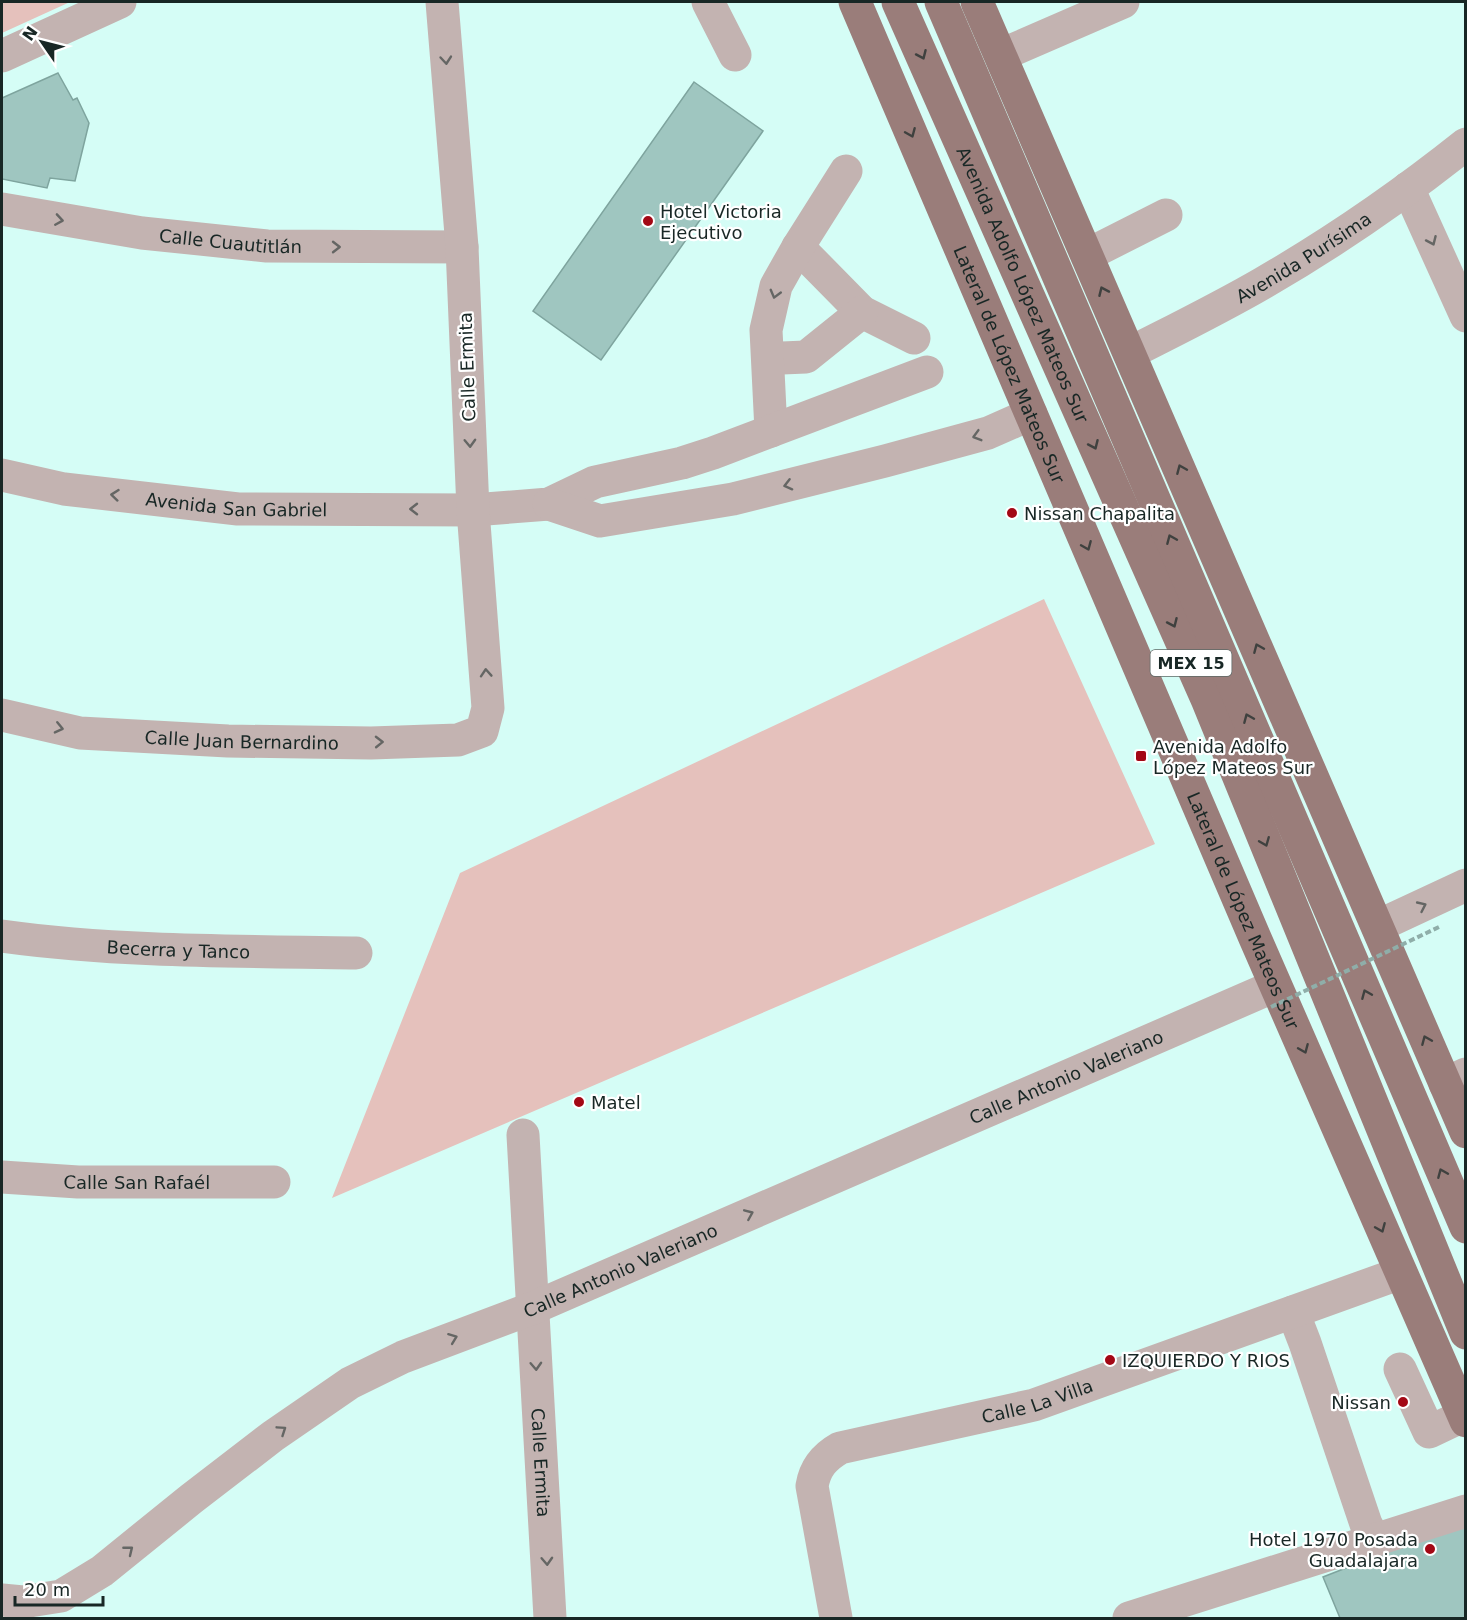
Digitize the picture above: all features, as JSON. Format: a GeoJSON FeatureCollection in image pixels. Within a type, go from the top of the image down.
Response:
{"type":"FeatureCollection","features":[{"type":"Feature","properties":{"kind":"main road","name":"Lateral de López Mateos Sur"},"geometry":{"type":"LineString","coordinates":[[855,2],[1255,938],[1273,997],[1301,1041],[1464,1418]]}},
{"type":"Feature","properties":{"kind":"main road","name":"Avenida Adolfo López Mateos Sur"},"geometry":{"type":"LineString","coordinates":[[898,2],[1207,699],[1466,1333]]}},
{"type":"Feature","properties":{"kind":"main road","name":"Avenida Adolfo López Mateos Sur"},"geometry":{"type":"LineString","coordinates":[[941,2],[1466,1227]]}},
{"type":"Feature","properties":{"kind":"main road"},"geometry":{"type":"LineString","coordinates":[[977,2],[1378,926],[1455,1079],[1466,1132]]}},
{"type":"Feature","properties":{"kind":"main road"},"geometry":{"type":"LineString","coordinates":[[1207,699],[1238,840],[1255,938]]}},
{"type":"Feature","properties":{"kind":"main road"},"geometry":{"type":"LineString","coordinates":[[1271,772],[1350,861]]}},
{"type":"Feature","properties":{"kind":"street"},"geometry":{"type":"LineString","coordinates":[[2,56],[120,2]]}},
{"type":"Feature","properties":{"kind":"street","name":"Calle Ermita"},"geometry":{"type":"LineString","coordinates":[[441,2],[462,248],[473,510],[489,708],[482,731]]}},
{"type":"Feature","properties":{"kind":"street"},"geometry":{"type":"LineString","coordinates":[[708,2],[735,55]]}},
{"type":"Feature","properties":{"kind":"street"},"geometry":{"type":"LineString","coordinates":[[1001,55],[1123,2]]}},
{"type":"Feature","properties":{"kind":"street","name":"Avenida Purísima"},"geometry":{"type":"LineString","coordinates":[[1130,353],[1242,295],[1307,257],[1408,188],[1466,144]]}},
{"type":"Feature","properties":{"kind":"street"},"geometry":{"type":"LineString","coordinates":[[771,431],[766,330],[776,286],[846,171]]}},
{"type":"Feature","properties":{"kind":"street"},"geometry":{"type":"LineString","coordinates":[[1408,188],[1466,316]]}},
{"type":"Feature","properties":{"kind":"street","name":"Calle Cuautitlán"},"geometry":{"type":"LineString","coordinates":[[2,209],[142,233],[267,246],[462,248]]}},
{"type":"Feature","properties":{"kind":"street"},"geometry":{"type":"LineString","coordinates":[[1087,255],[1166,215]]}},
{"type":"Feature","properties":{"kind":"street"},"geometry":{"type":"LineString","coordinates":[[798,247],[862,312],[914,338]]}},
{"type":"Feature","properties":{"kind":"street"},"geometry":{"type":"LineString","coordinates":[[782,358],[806,357],[862,312]]}},
{"type":"Feature","properties":{"kind":"street"},"geometry":{"type":"LineString","coordinates":[[549,504],[595,482],[682,463],[927,372]]}},
{"type":"Feature","properties":{"kind":"street"},"geometry":{"type":"LineString","coordinates":[[549,504],[600,521],[733,499],[988,433],[1031,414]]}},
{"type":"Feature","properties":{"kind":"street","name":"Avenida San Gabriel"},"geometry":{"type":"LineString","coordinates":[[2,475],[64,489],[238,508],[473,510],[549,504]]}},
{"type":"Feature","properties":{"kind":"street","name":"Calle Juan Bernardino"},"geometry":{"type":"LineString","coordinates":[[2,715],[80,733],[228,741],[371,743],[458,740],[482,731]]}},
{"type":"Feature","properties":{"kind":"street"},"geometry":{"type":"LineString","coordinates":[[1378,926],[1466,885]]}},
{"type":"Feature","properties":{"kind":"street","name":"Becerra y Tanco"},"geometry":{"type":"LineString","coordinates":[[2,936],[64,944],[163,950],[356,953]]}},
{"type":"Feature","properties":{"kind":"street","name":"Calle Antonio Valeriano"},"geometry":{"type":"LineString","coordinates":[[2,1600],[23,1602],[61,1596],[102,1571],[273,1436],[350,1383],[403,1357],[532,1308],[1273,997]]}},
{"type":"Feature","properties":{"kind":"street","name":"Calle Ermita"},"geometry":{"type":"LineString","coordinates":[[523,1135],[550,1618]]}},
{"type":"Feature","properties":{"kind":"street","name":"Calle San Rafaél"},"geometry":{"type":"LineString","coordinates":[[2,1177],[78,1182],[274,1182]]}},
{"type":"Feature","properties":{"kind":"street","name":"Calle La Villa"},"geometry":{"type":"LineString","coordinates":[[836,1618],[812,1486],[814,1473],[830,1454],[840,1448],[1034,1405],[1401,1273]]}},
{"type":"Feature","properties":{"kind":"street"},"geometry":{"type":"LineString","coordinates":[[1293,1312],[1366,1524],[1375,1541]]}},
{"type":"Feature","properties":{"kind":"street"},"geometry":{"type":"LineString","coordinates":[[1400,1370],[1433,1440],[1464,1418]]}},
{"type":"Feature","properties":{"kind":"street"},"geometry":{"type":"LineString","coordinates":[[1129,1618],[1466,1511]]}},
{"type":"Feature","properties":{"kind":"path"},"geometry":{"type":"LineString","coordinates":[[1273,997],[1439,927]]}},
{"type":"Feature","properties":{"kind":"shaded area"},"geometry":{"type":"Polygon","coordinates":[[[2,2],[70,2],[2,33],[2,2]]]}},
{"type":"Feature","properties":{"kind":"shaded area"},"geometry":{"type":"Polygon","coordinates":[[[1044,599],[1155,844],[332,1198],[460,873],[1044,599]]]}},
{"type":"Feature","properties":{"kind":"building"},"geometry":{"type":"Polygon","coordinates":[[[58,73],[73,100],[77,98],[89,123],[75,181],[50,178],[47,188],[2,179],[2,98],[58,73]]]}},
{"type":"Feature","properties":{"kind":"building","name":"Hotel Victoria Ejecutivo"},"geometry":{"type":"Polygon","coordinates":[[[694,82],[763,131],[601,360],[533,311],[694,82]]]}},
{"type":"Feature","properties":{"kind":"building","name":"Hotel 1970 Posada Guadalajara"},"geometry":{"type":"Polygon","coordinates":[[[1466,1521],[1466,1618],[1340,1618],[1323,1577],[1466,1521]]]}},
{"type":"Feature","properties":{"kind":"place","name":"Hotel Victoria Ejecutivo"},"geometry":{"type":"Point","coordinates":[648,221]}},
{"type":"Feature","properties":{"kind":"place","name":"Nissan Chapalita"},"geometry":{"type":"Point","coordinates":[1012,513]}},
{"type":"Feature","properties":{"kind":"place","name":"Avenida Adolfo López Mateos Sur"},"geometry":{"type":"Point","coordinates":[1141,756]}},
{"type":"Feature","properties":{"kind":"place","name":"Matel"},"geometry":{"type":"Point","coordinates":[579,1102]}},
{"type":"Feature","properties":{"kind":"place","name":"IZQUIERDO Y RIOS"},"geometry":{"type":"Point","coordinates":[1110,1360]}},
{"type":"Feature","properties":{"kind":"place","name":"Nissan"},"geometry":{"type":"Point","coordinates":[1403,1402]}},
{"type":"Feature","properties":{"kind":"place","name":"Hotel 1970 Posada Guadalajara"},"geometry":{"type":"Point","coordinates":[1430,1549]}}]}
